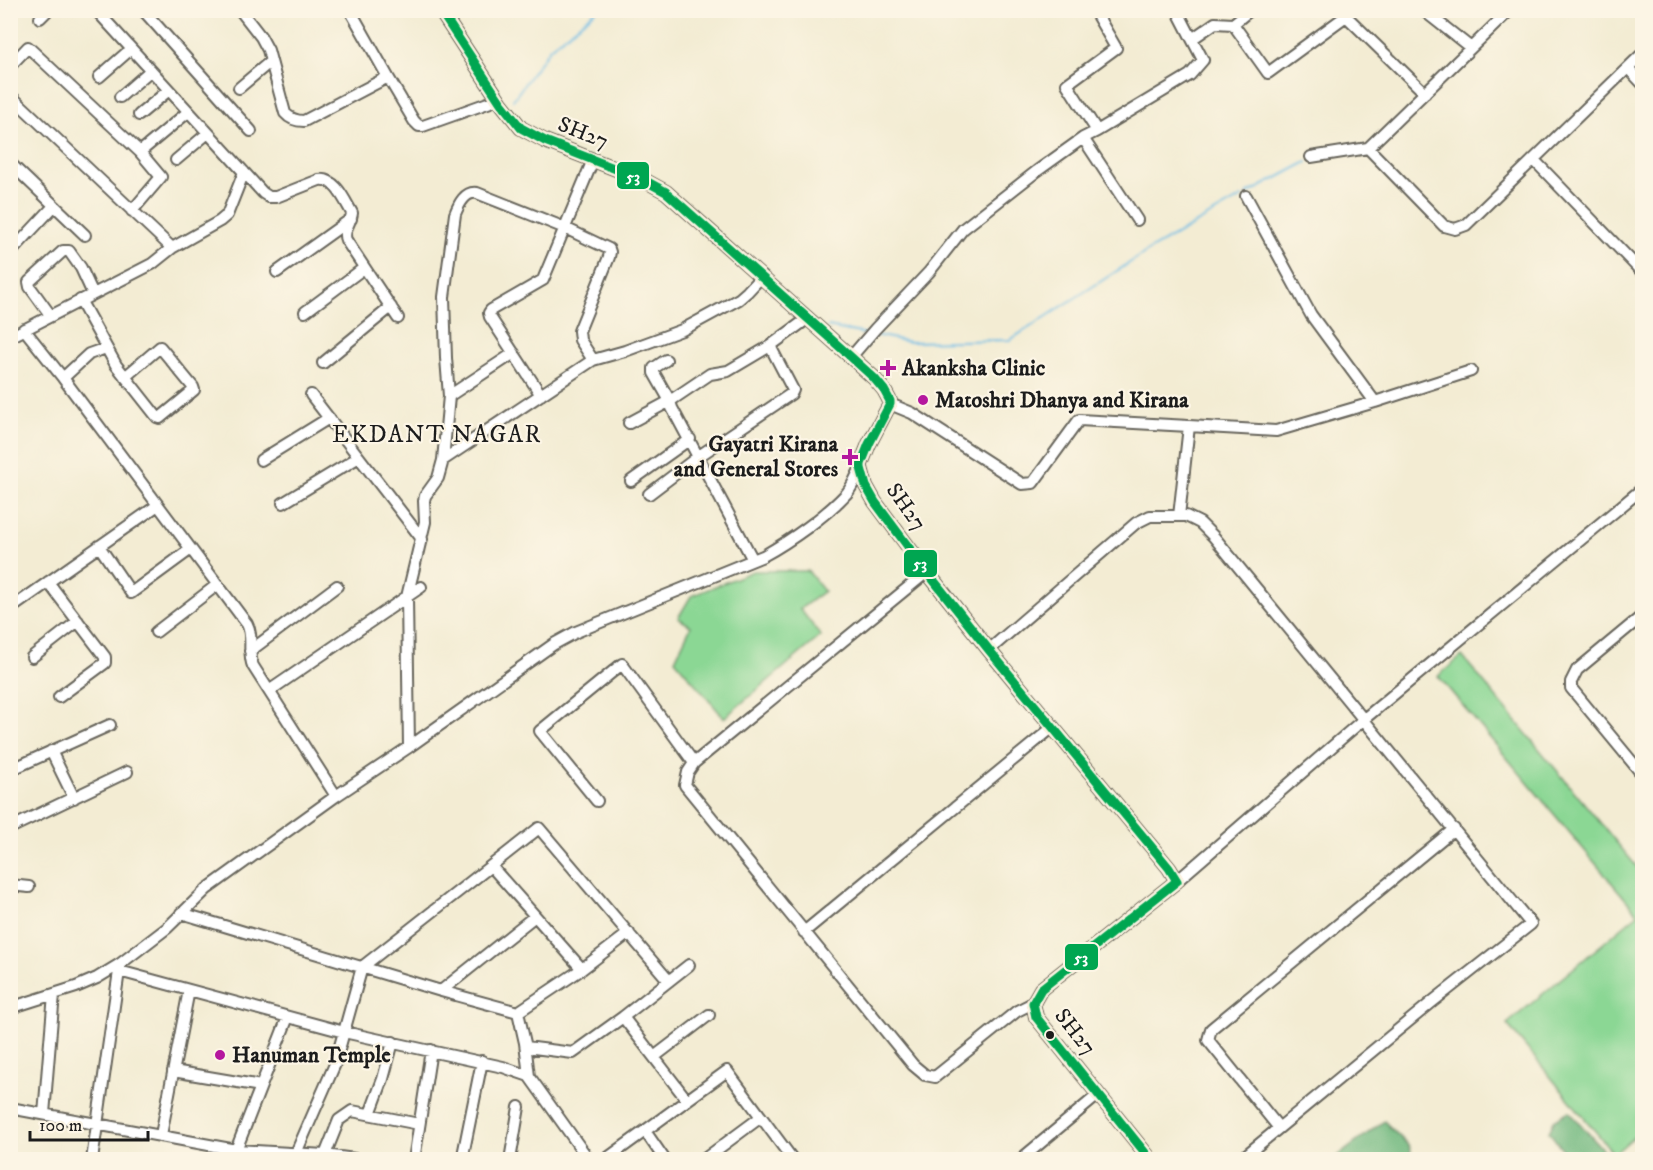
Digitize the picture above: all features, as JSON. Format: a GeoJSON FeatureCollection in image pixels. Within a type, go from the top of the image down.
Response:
{"type":"FeatureCollection","features":[{"type":"Feature","properties":{"kind":"main road","name":"SH27"},"geometry":{"type":"LineString","coordinates":[[440,10],[521,128],[544,141],[644,180],[666,192],[851,357],[888,396],[890,404],[869,444],[861,468],[866,486],[875,502],[989,650],[1169,868],[1177,881],[1041,989],[1033,1003],[1036,1017],[1151,1160]]}},
{"type":"Feature","properties":{"kind":"street"},"geometry":{"type":"LineString","coordinates":[[96,10],[263,193],[273,197],[280,196],[319,180],[327,180],[333,184],[351,211],[345,237],[398,318]]}},
{"type":"Feature","properties":{"kind":"street"},"geometry":{"type":"LineString","coordinates":[[143,10],[251,130]]}},
{"type":"Feature","properties":{"kind":"street"},"geometry":{"type":"LineString","coordinates":[[240,10],[265,44],[285,113],[298,122],[388,77]]}},
{"type":"Feature","properties":{"kind":"street"},"geometry":{"type":"LineString","coordinates":[[350,10],[414,121],[420,126],[499,99]]}},
{"type":"Feature","properties":{"kind":"street"},"geometry":{"type":"LineString","coordinates":[[1094,10],[1116,48],[1067,84],[1097,131]]}},
{"type":"Feature","properties":{"kind":"street"},"geometry":{"type":"LineString","coordinates":[[851,357],[929,272],[963,229],[1083,138],[1190,75],[1203,60],[1177,10]]}},
{"type":"Feature","properties":{"kind":"street"},"geometry":{"type":"LineString","coordinates":[[1192,39],[1215,23],[1233,24],[1250,10]]}},
{"type":"Feature","properties":{"kind":"street"},"geometry":{"type":"LineString","coordinates":[[1423,10],[1471,48]]}},
{"type":"Feature","properties":{"kind":"street"},"geometry":{"type":"LineString","coordinates":[[1311,157],[1368,148],[1510,10]]}},
{"type":"Feature","properties":{"kind":"street"},"geometry":{"type":"LineString","coordinates":[[1233,24],[1268,73],[1346,16],[1425,93]]}},
{"type":"Feature","properties":{"kind":"street"},"geometry":{"type":"LineString","coordinates":[[10,66],[28,47],[140,152],[161,177],[132,211]]}},
{"type":"Feature","properties":{"kind":"street"},"geometry":{"type":"LineString","coordinates":[[99,77],[131,49]]}},
{"type":"Feature","properties":{"kind":"street"},"geometry":{"type":"LineString","coordinates":[[1368,148],[1444,226],[1455,229],[1466,225],[1642,54]]}},
{"type":"Feature","properties":{"kind":"street"},"geometry":{"type":"LineString","coordinates":[[239,88],[271,61]]}},
{"type":"Feature","properties":{"kind":"street"},"geometry":{"type":"LineString","coordinates":[[1628,68],[1642,83]]}},
{"type":"Feature","properties":{"kind":"street"},"geometry":{"type":"LineString","coordinates":[[120,97],[151,70]]}},
{"type":"Feature","properties":{"kind":"street"},"geometry":{"type":"LineString","coordinates":[[139,115],[169,90]]}},
{"type":"Feature","properties":{"kind":"street"},"geometry":{"type":"LineString","coordinates":[[10,95],[172,248]]}},
{"type":"Feature","properties":{"kind":"street"},"geometry":{"type":"LineString","coordinates":[[140,152],[188,112]]}},
{"type":"Feature","properties":{"kind":"street"},"geometry":{"type":"LineString","coordinates":[[176,160],[208,133]]}},
{"type":"Feature","properties":{"kind":"street"},"geometry":{"type":"LineString","coordinates":[[1083,138],[1137,220]]}},
{"type":"Feature","properties":{"kind":"street"},"geometry":{"type":"LineString","coordinates":[[541,395],[489,313],[543,280],[593,160]]}},
{"type":"Feature","properties":{"kind":"street"},"geometry":{"type":"LineString","coordinates":[[1534,160],[1642,272]]}},
{"type":"Feature","properties":{"kind":"street"},"geometry":{"type":"LineString","coordinates":[[10,163],[85,235]]}},
{"type":"Feature","properties":{"kind":"street"},"geometry":{"type":"LineString","coordinates":[[10,337],[152,264],[172,248],[220,221],[227,215],[244,172]]}},
{"type":"Feature","properties":{"kind":"street"},"geometry":{"type":"LineString","coordinates":[[409,747],[407,597],[422,539],[426,516],[425,496],[438,478],[443,460],[449,396],[444,297],[456,214],[461,202],[468,194],[477,193],[565,228],[606,247],[610,252],[579,331],[580,340],[593,360]]}},
{"type":"Feature","properties":{"kind":"street"},"geometry":{"type":"LineString","coordinates":[[1246,196],[1311,315],[1375,402]]}},
{"type":"Feature","properties":{"kind":"street"},"geometry":{"type":"LineString","coordinates":[[10,253],[54,206]]}},
{"type":"Feature","properties":{"kind":"street"},"geometry":{"type":"LineString","coordinates":[[277,272],[351,219]]}},
{"type":"Feature","properties":{"kind":"street"},"geometry":{"type":"LineString","coordinates":[[51,315],[30,287],[29,282],[63,251],[69,251],[79,264],[93,294]]}},
{"type":"Feature","properties":{"kind":"street"},"geometry":{"type":"LineString","coordinates":[[305,312],[364,268]]}},
{"type":"Feature","properties":{"kind":"street"},"geometry":{"type":"LineString","coordinates":[[443,460],[593,360],[682,330],[743,296],[761,277]]}},
{"type":"Feature","properties":{"kind":"street"},"geometry":{"type":"LineString","coordinates":[[80,300],[116,365],[125,377],[159,418],[194,390],[160,347],[125,377]]}},
{"type":"Feature","properties":{"kind":"street"},"geometry":{"type":"LineString","coordinates":[[322,363],[391,307]]}},
{"type":"Feature","properties":{"kind":"street"},"geometry":{"type":"LineString","coordinates":[[628,423],[670,401],[710,374],[728,371],[770,346],[807,319]]}},
{"type":"Feature","properties":{"kind":"street"},"geometry":{"type":"LineString","coordinates":[[24,329],[191,549],[250,631],[249,651],[253,666],[336,796]]}},
{"type":"Feature","properties":{"kind":"street"},"geometry":{"type":"LineString","coordinates":[[649,494],[699,456],[793,392],[770,346]]}},
{"type":"Feature","properties":{"kind":"street"},"geometry":{"type":"LineString","coordinates":[[63,378],[89,354],[106,348]]}},
{"type":"Feature","properties":{"kind":"street"},"geometry":{"type":"LineString","coordinates":[[449,396],[514,353]]}},
{"type":"Feature","properties":{"kind":"street"},"geometry":{"type":"LineString","coordinates":[[666,360],[653,371],[753,560]]}},
{"type":"Feature","properties":{"kind":"street"},"geometry":{"type":"LineString","coordinates":[[890,404],[912,413],[1022,484],[1033,483],[1079,420],[1276,432],[1471,371]]}},
{"type":"Feature","properties":{"kind":"street"},"geometry":{"type":"LineString","coordinates":[[311,395],[422,539]]}},
{"type":"Feature","properties":{"kind":"street"},"geometry":{"type":"LineString","coordinates":[[261,460],[329,418]]}},
{"type":"Feature","properties":{"kind":"street"},"geometry":{"type":"LineString","coordinates":[[1179,516],[1189,426]]}},
{"type":"Feature","properties":{"kind":"street"},"geometry":{"type":"LineString","coordinates":[[631,481],[690,439]]}},
{"type":"Feature","properties":{"kind":"street"},"geometry":{"type":"LineString","coordinates":[[283,503],[359,458]]}},
{"type":"Feature","properties":{"kind":"street"},"geometry":{"type":"LineString","coordinates":[[849,492],[861,468]]}},
{"type":"Feature","properties":{"kind":"street"},"geometry":{"type":"LineString","coordinates":[[10,1008],[87,983],[120,967],[167,928],[207,889],[541,652],[564,638],[608,618],[763,556],[820,517],[849,492],[866,486]]}},
{"type":"Feature","properties":{"kind":"street"},"geometry":{"type":"LineString","coordinates":[[1177,881],[1364,719],[1642,489]]}},
{"type":"Feature","properties":{"kind":"street"},"geometry":{"type":"LineString","coordinates":[[10,594],[14,606],[158,505]]}},
{"type":"Feature","properties":{"kind":"street"},"geometry":{"type":"LineString","coordinates":[[989,650],[1136,523],[1150,516],[1186,516],[1200,523],[1214,537],[1531,924],[1240,1160]]}},
{"type":"Feature","properties":{"kind":"street"},"geometry":{"type":"LineString","coordinates":[[99,546],[131,592],[191,549]]}},
{"type":"Feature","properties":{"kind":"street"},"geometry":{"type":"LineString","coordinates":[[927,572],[694,764],[688,772],[686,785],[913,1065],[925,1075],[935,1077],[1017,1011],[1033,1003]]}},
{"type":"Feature","properties":{"kind":"street"},"geometry":{"type":"LineString","coordinates":[[48,582],[106,661],[59,697]]}},
{"type":"Feature","properties":{"kind":"street"},"geometry":{"type":"LineString","coordinates":[[156,632],[217,585]]}},
{"type":"Feature","properties":{"kind":"street"},"geometry":{"type":"LineString","coordinates":[[249,651],[337,586]]}},
{"type":"Feature","properties":{"kind":"street"},"geometry":{"type":"LineString","coordinates":[[269,691],[420,587]]}},
{"type":"Feature","properties":{"kind":"street"},"geometry":{"type":"LineString","coordinates":[[1642,616],[1577,670],[1571,682],[1571,688],[1642,774]]}},
{"type":"Feature","properties":{"kind":"street"},"geometry":{"type":"LineString","coordinates":[[32,657],[78,621]]}},
{"type":"Feature","properties":{"kind":"street"},"geometry":{"type":"LineString","coordinates":[[597,801],[540,731],[622,664],[694,764]]}},
{"type":"Feature","properties":{"kind":"street"},"geometry":{"type":"LineString","coordinates":[[10,770],[111,724]]}},
{"type":"Feature","properties":{"kind":"street"},"geometry":{"type":"LineString","coordinates":[[804,932],[1053,727]]}},
{"type":"Feature","properties":{"kind":"street"},"geometry":{"type":"LineString","coordinates":[[51,752],[74,798]]}},
{"type":"Feature","properties":{"kind":"street"},"geometry":{"type":"LineString","coordinates":[[10,828],[127,772]]}},
{"type":"Feature","properties":{"kind":"street"},"geometry":{"type":"LineString","coordinates":[[296,1153],[335,1064],[362,967],[539,828],[669,981]]}},
{"type":"Feature","properties":{"kind":"street"},"geometry":{"type":"LineString","coordinates":[[1279,1128],[1208,1040],[1211,1029],[1454,829]]}},
{"type":"Feature","properties":{"kind":"street"},"geometry":{"type":"LineString","coordinates":[[491,866],[582,969]]}},
{"type":"Feature","properties":{"kind":"street"},"geometry":{"type":"LineString","coordinates":[[10,885],[29,886]]}},
{"type":"Feature","properties":{"kind":"street"},"geometry":{"type":"LineString","coordinates":[[181,913],[518,1012],[582,969],[629,933]]}},
{"type":"Feature","properties":{"kind":"street"},"geometry":{"type":"LineString","coordinates":[[441,991],[535,916]]}},
{"type":"Feature","properties":{"kind":"street"},"geometry":{"type":"LineString","coordinates":[[525,1047],[573,1053],[690,965]]}},
{"type":"Feature","properties":{"kind":"street"},"geometry":{"type":"LineString","coordinates":[[120,967],[189,990],[288,1017],[344,1032],[483,1062],[529,1077]]}},
{"type":"Feature","properties":{"kind":"street"},"geometry":{"type":"LineString","coordinates":[[92,1160],[120,967]]}},
{"type":"Feature","properties":{"kind":"street"},"geometry":{"type":"LineString","coordinates":[[161,1135],[189,990]]}},
{"type":"Feature","properties":{"kind":"street"},"geometry":{"type":"LineString","coordinates":[[44,1114],[54,994]]}},
{"type":"Feature","properties":{"kind":"street"},"geometry":{"type":"LineString","coordinates":[[518,1012],[529,1077],[589,1160]]}},
{"type":"Feature","properties":{"kind":"street"},"geometry":{"type":"LineString","coordinates":[[654,1057],[709,1015]]}},
{"type":"Feature","properties":{"kind":"street"},"geometry":{"type":"LineString","coordinates":[[236,1150],[288,1017]]}},
{"type":"Feature","properties":{"kind":"street"},"geometry":{"type":"LineString","coordinates":[[623,1017],[687,1100]]}},
{"type":"Feature","properties":{"kind":"street"},"geometry":{"type":"LineString","coordinates":[[370,1114],[393,1042]]}},
{"type":"Feature","properties":{"kind":"street"},"geometry":{"type":"LineString","coordinates":[[414,1160],[431,1050]]}},
{"type":"Feature","properties":{"kind":"street"},"geometry":{"type":"LineString","coordinates":[[462,1160],[483,1062]]}},
{"type":"Feature","properties":{"kind":"street"},"geometry":{"type":"LineString","coordinates":[[173,1071],[261,1086]]}},
{"type":"Feature","properties":{"kind":"street"},"geometry":{"type":"LineString","coordinates":[[612,1158],[727,1071],[793,1160]]}},
{"type":"Feature","properties":{"kind":"street"},"geometry":{"type":"LineString","coordinates":[[1020,1160],[1098,1095]]}},
{"type":"Feature","properties":{"kind":"street"},"geometry":{"type":"LineString","coordinates":[[510,1160],[519,1107]]}},
{"type":"Feature","properties":{"kind":"street"},"geometry":{"type":"LineString","coordinates":[[10,1108],[236,1150],[325,1155],[362,1160]]}},
{"type":"Feature","properties":{"kind":"street"},"geometry":{"type":"LineString","coordinates":[[325,1155],[339,1120],[351,1111],[420,1124]]}},
{"type":"Feature","properties":{"kind":"street"},"geometry":{"type":"LineString","coordinates":[[703,1160],[761,1117]]}},
{"type":"Feature","properties":{"kind":"street"},"geometry":{"type":"LineString","coordinates":[[645,1131],[665,1160]]}},
{"type":"Feature","properties":{"kind":"green space"},"geometry":{"type":"Polygon","coordinates":[[[753,571],[808,571],[824,591],[800,609],[821,636],[724,718],[675,660],[691,626],[678,618],[691,596],[753,571]]]}},
{"type":"Feature","properties":{"kind":"green space"},"geometry":{"type":"Polygon","coordinates":[[[1462,656],[1642,873],[1642,1130],[1614,1154],[1507,1024],[1638,914],[1438,676],[1462,656]]]}},
{"type":"Feature","properties":{"kind":"green space"},"geometry":{"type":"Polygon","coordinates":[[[1569,1111],[1611,1159],[1570,1159],[1549,1132],[1554,1120],[1569,1111]]]}},
{"type":"Feature","properties":{"kind":"green space"},"geometry":{"type":"Polygon","coordinates":[[[1384,1121],[1409,1146],[1413,1159],[1334,1159],[1384,1121]]]}},
{"type":"Feature","properties":{"kind":"waterway"},"geometry":{"type":"LineString","coordinates":[[513,100],[550,48],[597,10]]}},
{"type":"Feature","properties":{"kind":"waterway"},"geometry":{"type":"LineString","coordinates":[[1247,194],[1307,162]]}},
{"type":"Feature","properties":{"kind":"waterway"},"geometry":{"type":"LineString","coordinates":[[875,335],[910,342],[1010,340],[1151,249],[1242,197]]}},
{"type":"Feature","properties":{"kind":"waterway"},"geometry":{"type":"LineString","coordinates":[[828,327],[866,334]]}},
{"type":"Feature","properties":{"kind":"waterway"},"geometry":{"type":"LineString","coordinates":[[1639,357],[1642,362]]}},
{"type":"Feature","properties":{"kind":"transit line","name":"53"},"geometry":{"type":"LineString","coordinates":[[440,10],[501,103],[521,128],[545,141],[644,180],[666,192],[851,357],[884,390],[890,404],[861,464],[866,486],[875,502],[989,650],[1169,868],[1177,881],[1041,989],[1033,1003],[1036,1017],[1151,1160]]}},
{"type":"Feature","properties":{"kind":"place","name":"Akanksha Clinic"},"geometry":{"type":"Point","coordinates":[888,368]}},
{"type":"Feature","properties":{"kind":"place","name":"Matoshri Dhanya and Kirana"},"geometry":{"type":"Point","coordinates":[923,400]}},
{"type":"Feature","properties":{"kind":"place","name":"Gayatri Kirana and General Stores"},"geometry":{"type":"Point","coordinates":[850,457]}},
{"type":"Feature","properties":{"kind":"place","name":"Hanuman Temple"},"geometry":{"type":"Point","coordinates":[220,1055]}},
{"type":"Feature","properties":{"kind":"district","name":"EKDANT NAGAR"},"geometry":{"type":"Point","coordinates":[437,435]}}]}
